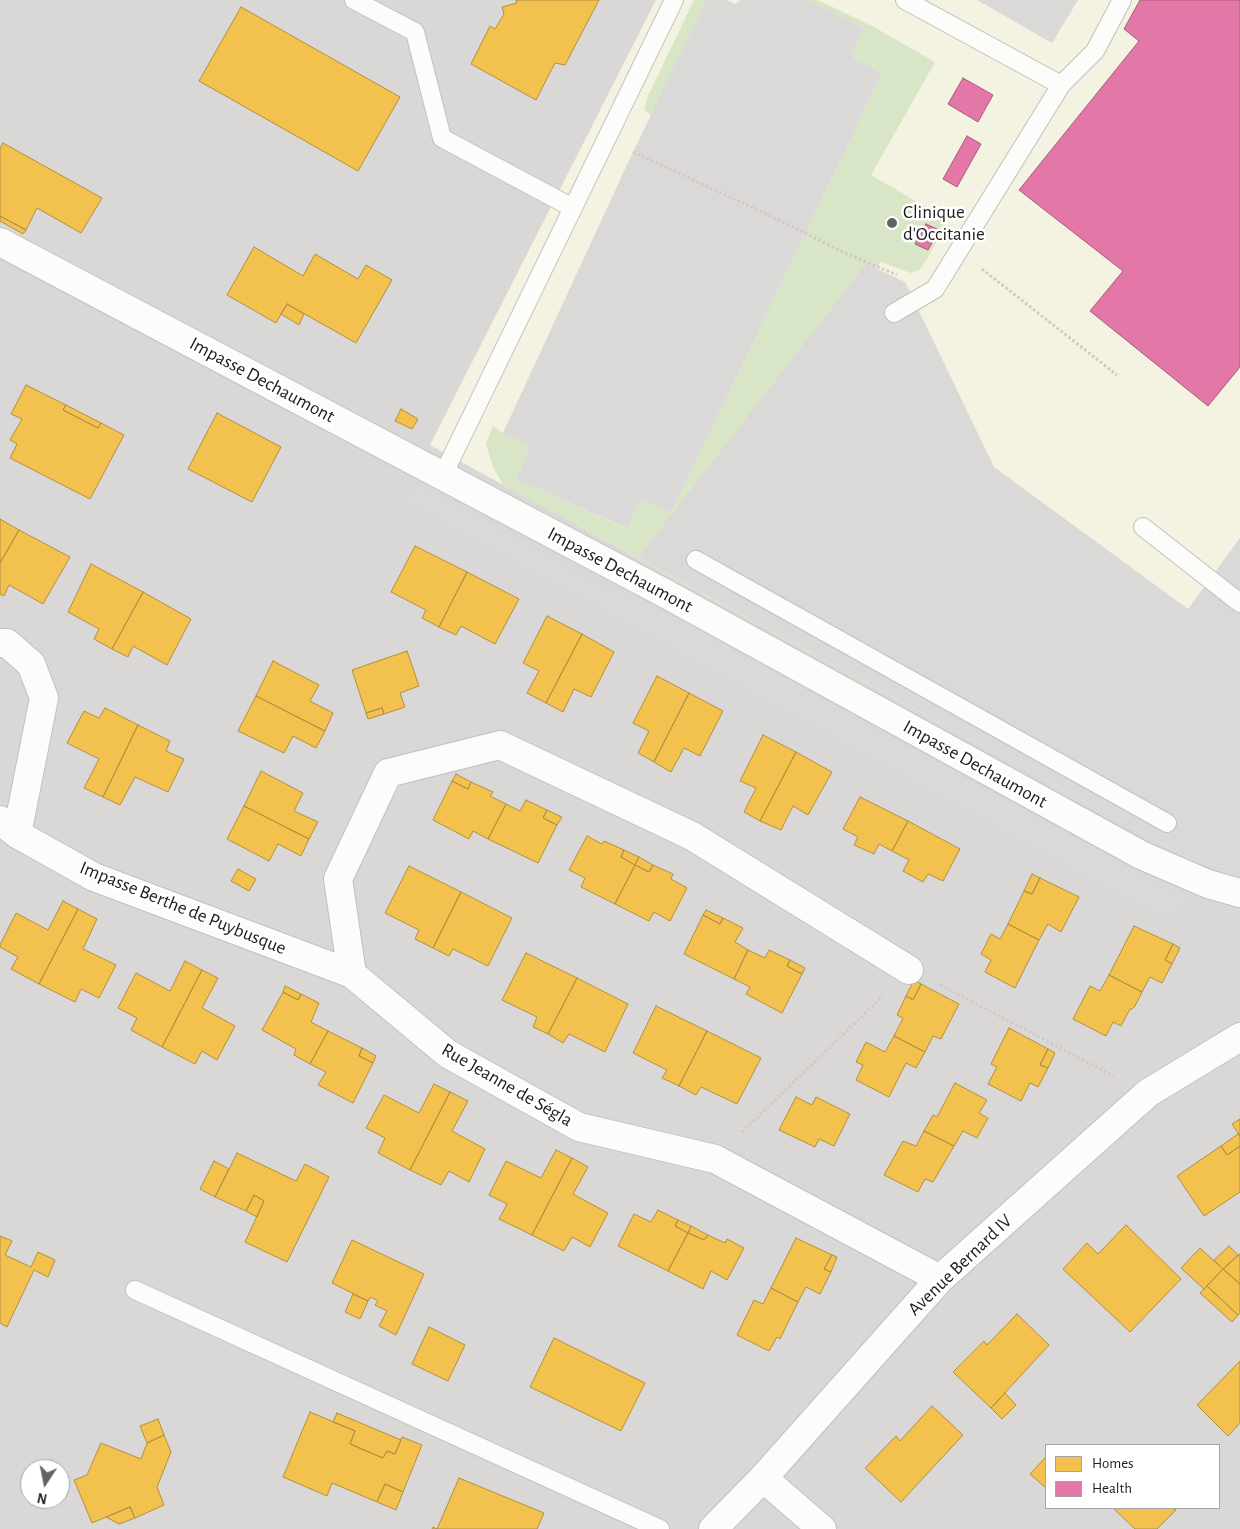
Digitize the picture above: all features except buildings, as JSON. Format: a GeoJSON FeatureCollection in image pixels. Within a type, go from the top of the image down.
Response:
{"type":"FeatureCollection","features":[{"type":"Feature","properties":{"kind":"street","name":"Impasse Dechaumont"},"geometry":{"type":"LineString","coordinates":[[0,242],[668,595],[1141,855],[1208,884],[1240,893]]}},
{"type":"Feature","properties":{"kind":"street","name":"Impasse Berthe de Puybusque"},"geometry":{"type":"LineString","coordinates":[[0,643],[7,643],[31,664],[44,698],[9,827],[94,877],[352,974]]}},
{"type":"Feature","properties":{"kind":"street"},"geometry":{"type":"LineString","coordinates":[[352,974],[338,879],[388,773],[500,744],[692,836],[909,970]]}},
{"type":"Feature","properties":{"kind":"street","name":"Rue Jeanne de Ségla"},"geometry":{"type":"LineString","coordinates":[[352,974],[448,1054],[579,1127],[715,1159],[940,1279]]}},
{"type":"Feature","properties":{"kind":"street","name":"Avenue Bernard IV"},"geometry":{"type":"LineString","coordinates":[[712,1529],[763,1478],[940,1279],[1148,1094],[1240,1037]]}},
{"type":"Feature","properties":{"kind":"street"},"geometry":{"type":"LineString","coordinates":[[763,1478],[822,1529]]}},
{"type":"Feature","properties":{"kind":"lane"},"geometry":{"type":"LineString","coordinates":[[354,0],[415,32],[442,138],[573,208]]}},
{"type":"Feature","properties":{"kind":"lane"},"geometry":{"type":"LineString","coordinates":[[443,475],[674,0]]}},
{"type":"Feature","properties":{"kind":"lane"},"geometry":{"type":"LineString","coordinates":[[905,0],[1061,85]]}},
{"type":"Feature","properties":{"kind":"lane"},"geometry":{"type":"LineString","coordinates":[[894,313],[935,289],[1061,85],[1095,51],[1122,0]]}},
{"type":"Feature","properties":{"kind":"lane"},"geometry":{"type":"LineString","coordinates":[[1143,527],[1240,603]]}},
{"type":"Feature","properties":{"kind":"lane"},"geometry":{"type":"LineString","coordinates":[[696,560],[1167,823]]}},
{"type":"Feature","properties":{"kind":"lane"},"geometry":{"type":"LineString","coordinates":[[135,1290],[660,1529]]}},
{"type":"Feature","properties":{"kind":"path"},"geometry":{"type":"LineString","coordinates":[[628,150],[845,253],[901,276]]}},
{"type":"Feature","properties":{"kind":"path"},"geometry":{"type":"LineString","coordinates":[[959,250],[1118,375]]}},
{"type":"Feature","properties":{"kind":"path"},"geometry":{"type":"LineString","coordinates":[[715,1159],[909,970],[1148,1094]]}},
{"type":"Feature","properties":{"kind":"shaded area"},"geometry":{"type":"Polygon","coordinates":[[[0,0],[1240,0],[1240,1529],[0,1529],[0,0]]]}},
{"type":"Feature","properties":{"kind":"shaded area","name":"Clinique d'Occitanie"},"geometry":{"type":"Polygon","coordinates":[[[656,0],[1240,0],[1240,870],[1193,861],[430,445],[656,0]]]}},
{"type":"Feature","properties":{"kind":"shaded area"},"geometry":{"type":"Polygon","coordinates":[[[706,0],[727,0],[735,4],[741,0],[806,0],[864,28],[852,53],[855,60],[882,73],[671,513],[645,501],[639,502],[627,528],[516,479],[528,453],[527,444],[503,433],[626,167],[706,0]]]}},
{"type":"Feature","properties":{"kind":"shaded area"},"geometry":{"type":"Polygon","coordinates":[[[977,0],[1078,0],[1052,43],[977,0]]]}},
{"type":"Feature","properties":{"kind":"shaded area"},"geometry":{"type":"Polygon","coordinates":[[[866,264],[905,282],[994,467],[1188,609],[1240,538],[1240,870],[1193,861],[638,558],[866,264]]]}},
{"type":"Feature","properties":{"kind":"shaded area"},"geometry":{"type":"Polygon","coordinates":[[[417,485],[615,594],[626,591],[1189,902],[1165,919],[408,502],[417,485]]]}},
{"type":"Feature","properties":{"kind":"green space"},"geometry":{"type":"Polygon","coordinates":[[[694,0],[706,0],[651,116],[644,109],[648,96],[694,0]]]}},
{"type":"Feature","properties":{"kind":"green space"},"geometry":{"type":"Polygon","coordinates":[[[805,0],[818,0],[872,26],[935,62],[871,175],[948,220],[919,270],[911,273],[881,262],[875,270],[860,278],[638,558],[504,486],[493,467],[486,444],[493,426],[503,433],[527,444],[528,453],[516,479],[626,528],[639,502],[645,501],[671,513],[882,73],[855,60],[852,53],[864,28],[805,0]]]}},
{"type":"Feature","properties":{"kind":"place","name":"Clinique d'Occitanie"},"geometry":{"type":"Point","coordinates":[892,223]}}]}
